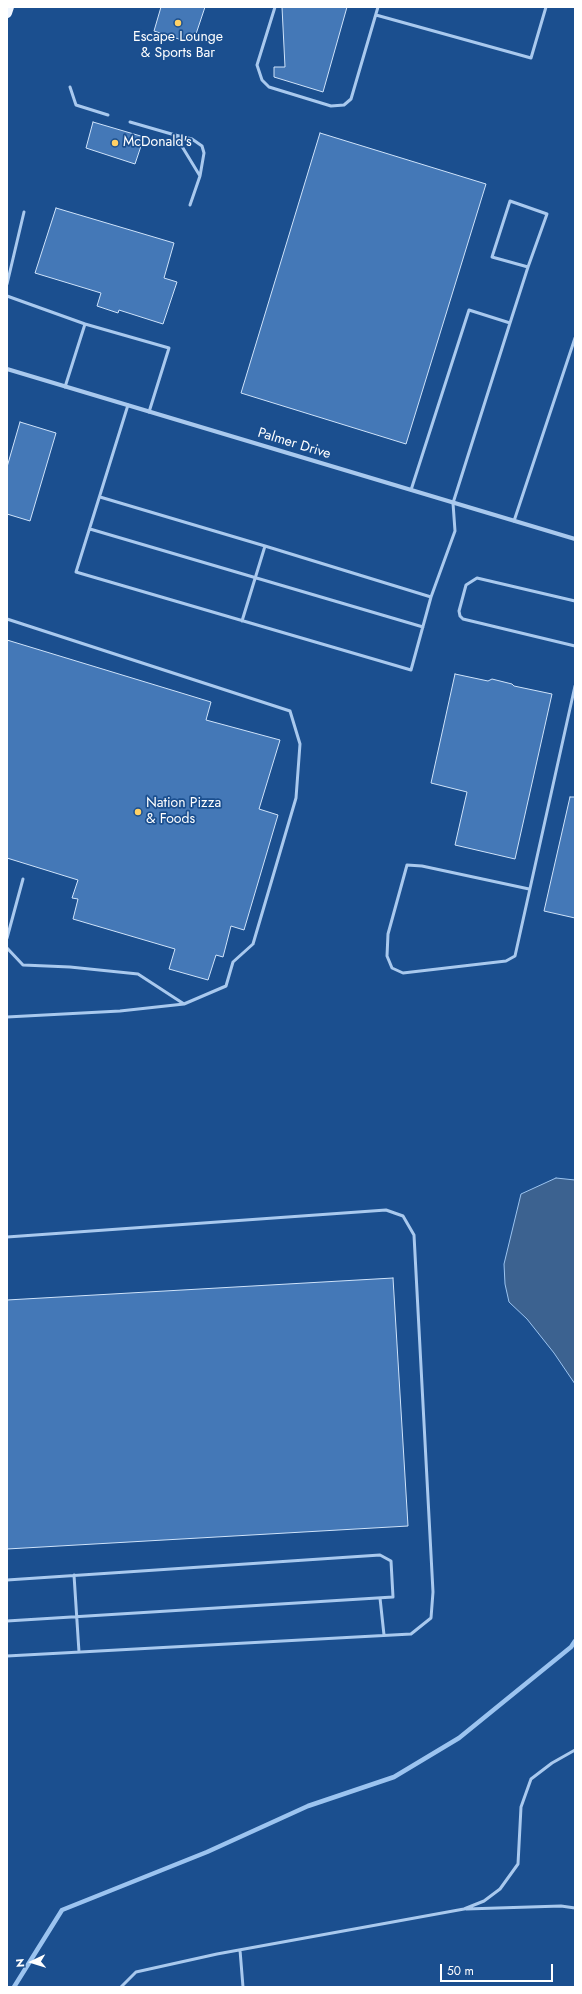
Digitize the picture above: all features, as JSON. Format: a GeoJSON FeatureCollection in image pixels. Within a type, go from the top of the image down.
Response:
{"type":"FeatureCollection","features":[{"type":"Feature","properties":{"kind":"main road"},"geometry":{"type":"LineString","coordinates":[[7,13],[9,7]]}},
{"type":"Feature","properties":{"kind":"street","name":"Palmer Drive"},"geometry":{"type":"LineString","coordinates":[[7,370],[575,540]]}},
{"type":"Feature","properties":{"kind":"lane"},"geometry":{"type":"LineString","coordinates":[[275,7],[257,65],[262,80],[268,87],[331,106],[344,105],[351,99],[378,7]]}},
{"type":"Feature","properties":{"kind":"lane"},"geometry":{"type":"LineString","coordinates":[[376,15],[531,58],[546,7]]}},
{"type":"Feature","properties":{"kind":"lane"},"geometry":{"type":"LineString","coordinates":[[70,87],[76,105],[108,115]]}},
{"type":"Feature","properties":{"kind":"lane"},"geometry":{"type":"LineString","coordinates":[[130,122],[192,139],[202,146],[204,162],[190,205]]}},
{"type":"Feature","properties":{"kind":"lane"},"geometry":{"type":"LineString","coordinates":[[175,135],[200,176]]}},
{"type":"Feature","properties":{"kind":"lane"},"geometry":{"type":"LineString","coordinates":[[128,406],[76,572],[411,670],[431,597],[454,531],[453,503],[478,418],[547,214],[510,202],[492,256],[528,267]]}},
{"type":"Feature","properties":{"kind":"lane"},"geometry":{"type":"LineString","coordinates":[[7,284],[24,212]]}},
{"type":"Feature","properties":{"kind":"lane"},"geometry":{"type":"LineString","coordinates":[[7,296],[85,324],[169,348],[149,412]]}},
{"type":"Feature","properties":{"kind":"lane"},"geometry":{"type":"LineString","coordinates":[[410,490],[469,310],[510,323]]}},
{"type":"Feature","properties":{"kind":"lane"},"geometry":{"type":"LineString","coordinates":[[65,387],[85,324]]}},
{"type":"Feature","properties":{"kind":"lane"},"geometry":{"type":"LineString","coordinates":[[514,521],[575,338]]}},
{"type":"Feature","properties":{"kind":"lane"},"geometry":{"type":"LineString","coordinates":[[100,497],[431,597]]}},
{"type":"Feature","properties":{"kind":"lane"},"geometry":{"type":"LineString","coordinates":[[90,529],[255,579],[423,627]]}},
{"type":"Feature","properties":{"kind":"lane"},"geometry":{"type":"LineString","coordinates":[[242,621],[265,546]]}},
{"type":"Feature","properties":{"kind":"lane"},"geometry":{"type":"LineString","coordinates":[[575,601],[477,578],[466,585],[459,611],[460,616],[463,619],[575,646]]}},
{"type":"Feature","properties":{"kind":"lane"},"geometry":{"type":"LineString","coordinates":[[7,618],[290,711],[300,744],[296,798],[253,944],[233,962],[226,986],[184,1004],[120,1011],[7,1017]]}},
{"type":"Feature","properties":{"kind":"lane"},"geometry":{"type":"LineString","coordinates":[[530,889],[422,866],[407,865],[388,934],[387,956],[392,968],[403,973],[506,961],[515,956],[530,889],[575,686]]}},
{"type":"Feature","properties":{"kind":"lane"},"geometry":{"type":"LineString","coordinates":[[7,938],[23,879]]}},
{"type":"Feature","properties":{"kind":"lane"},"geometry":{"type":"LineString","coordinates":[[7,948],[23,965],[70,967],[138,974],[184,1004]]}},
{"type":"Feature","properties":{"kind":"lane"},"geometry":{"type":"LineString","coordinates":[[7,1237],[386,1210],[403,1216],[414,1235],[433,1592],[431,1618],[411,1634],[7,1656]]}},
{"type":"Feature","properties":{"kind":"lane"},"geometry":{"type":"LineString","coordinates":[[7,1580],[380,1555],[391,1561],[393,1597],[7,1621]]}},
{"type":"Feature","properties":{"kind":"lane"},"geometry":{"type":"LineString","coordinates":[[74,1575],[79,1652]]}},
{"type":"Feature","properties":{"kind":"lane"},"geometry":{"type":"LineString","coordinates":[[380,1598],[384,1635]]}},
{"type":"Feature","properties":{"kind":"lane"},"geometry":{"type":"LineString","coordinates":[[464,1909],[484,1900],[500,1889],[518,1864],[521,1808],[531,1779],[552,1763],[575,1750]]}},
{"type":"Feature","properties":{"kind":"lane"},"geometry":{"type":"LineString","coordinates":[[121,1987],[136,1972],[240,1950],[464,1909],[561,1906],[575,1908]]}},
{"type":"Feature","properties":{"kind":"lane"},"geometry":{"type":"LineString","coordinates":[[240,1950],[243,1987]]}},
{"type":"Feature","properties":{"kind":"water"},"geometry":{"type":"Polygon","coordinates":[[[556,1178],[575,1180],[575,1384],[554,1353],[527,1319],[509,1302],[505,1284],[504,1264],[521,1194],[556,1178]]]}},
{"type":"Feature","properties":{"kind":"building","name":"Escape Lounge & Sports Bar"},"geometry":{"type":"Polygon","coordinates":[[[161,7],[205,7],[196,34],[193,33],[192,38],[186,36],[185,41],[154,31],[161,7]]]}},
{"type":"Feature","properties":{"kind":"building"},"geometry":{"type":"Polygon","coordinates":[[[282,7],[347,7],[323,92],[274,77],[274,67],[285,67],[282,7]]]}},
{"type":"Feature","properties":{"kind":"building","name":"McDonald's"},"geometry":{"type":"Polygon","coordinates":[[[93,122],[144,137],[135,164],[86,148],[93,122]]]}},
{"type":"Feature","properties":{"kind":"building"},"geometry":{"type":"Polygon","coordinates":[[[320,133],[486,184],[406,444],[241,393],[320,133]]]}},
{"type":"Feature","properties":{"kind":"building"},"geometry":{"type":"Polygon","coordinates":[[[56,208],[174,243],[164,278],[177,282],[163,324],[119,310],[118,313],[97,306],[101,293],[35,273],[56,208]]]}},
{"type":"Feature","properties":{"kind":"building"},"geometry":{"type":"Polygon","coordinates":[[[20,422],[56,433],[30,521],[7,514],[7,467],[20,422]]]}},
{"type":"Feature","properties":{"kind":"building","name":"Nation Pizza & Foods"},"geometry":{"type":"Polygon","coordinates":[[[7,640],[211,702],[206,720],[280,740],[259,809],[278,815],[244,930],[231,926],[223,957],[216,955],[208,980],[169,969],[175,949],[73,919],[78,899],[72,898],[78,880],[7,858],[7,640]]]}},
{"type":"Feature","properties":{"kind":"building"},"geometry":{"type":"Polygon","coordinates":[[[455,674],[488,681],[492,679],[512,684],[514,686],[552,694],[515,859],[455,845],[467,792],[431,783],[455,674]]]}},
{"type":"Feature","properties":{"kind":"building"},"geometry":{"type":"Polygon","coordinates":[[[570,797],[575,797],[575,918],[544,911],[570,797]]]}},
{"type":"Feature","properties":{"kind":"building"},"geometry":{"type":"Polygon","coordinates":[[[393,1278],[408,1526],[7,1549],[7,1300],[393,1278]]]}},
{"type":"Feature","properties":{"kind":"waterway"},"geometry":{"type":"LineString","coordinates":[[14,1987],[62,1910],[207,1852],[308,1806],[394,1777],[459,1738],[571,1647],[575,1641]]}},
{"type":"Feature","properties":{"kind":"place","name":"Escape Lounge & Sports Bar"},"geometry":{"type":"Point","coordinates":[178,23]}},
{"type":"Feature","properties":{"kind":"place","name":"McDonald's"},"geometry":{"type":"Point","coordinates":[115,143]}},
{"type":"Feature","properties":{"kind":"place","name":"Nation Pizza & Foods"},"geometry":{"type":"Point","coordinates":[138,812]}}]}
